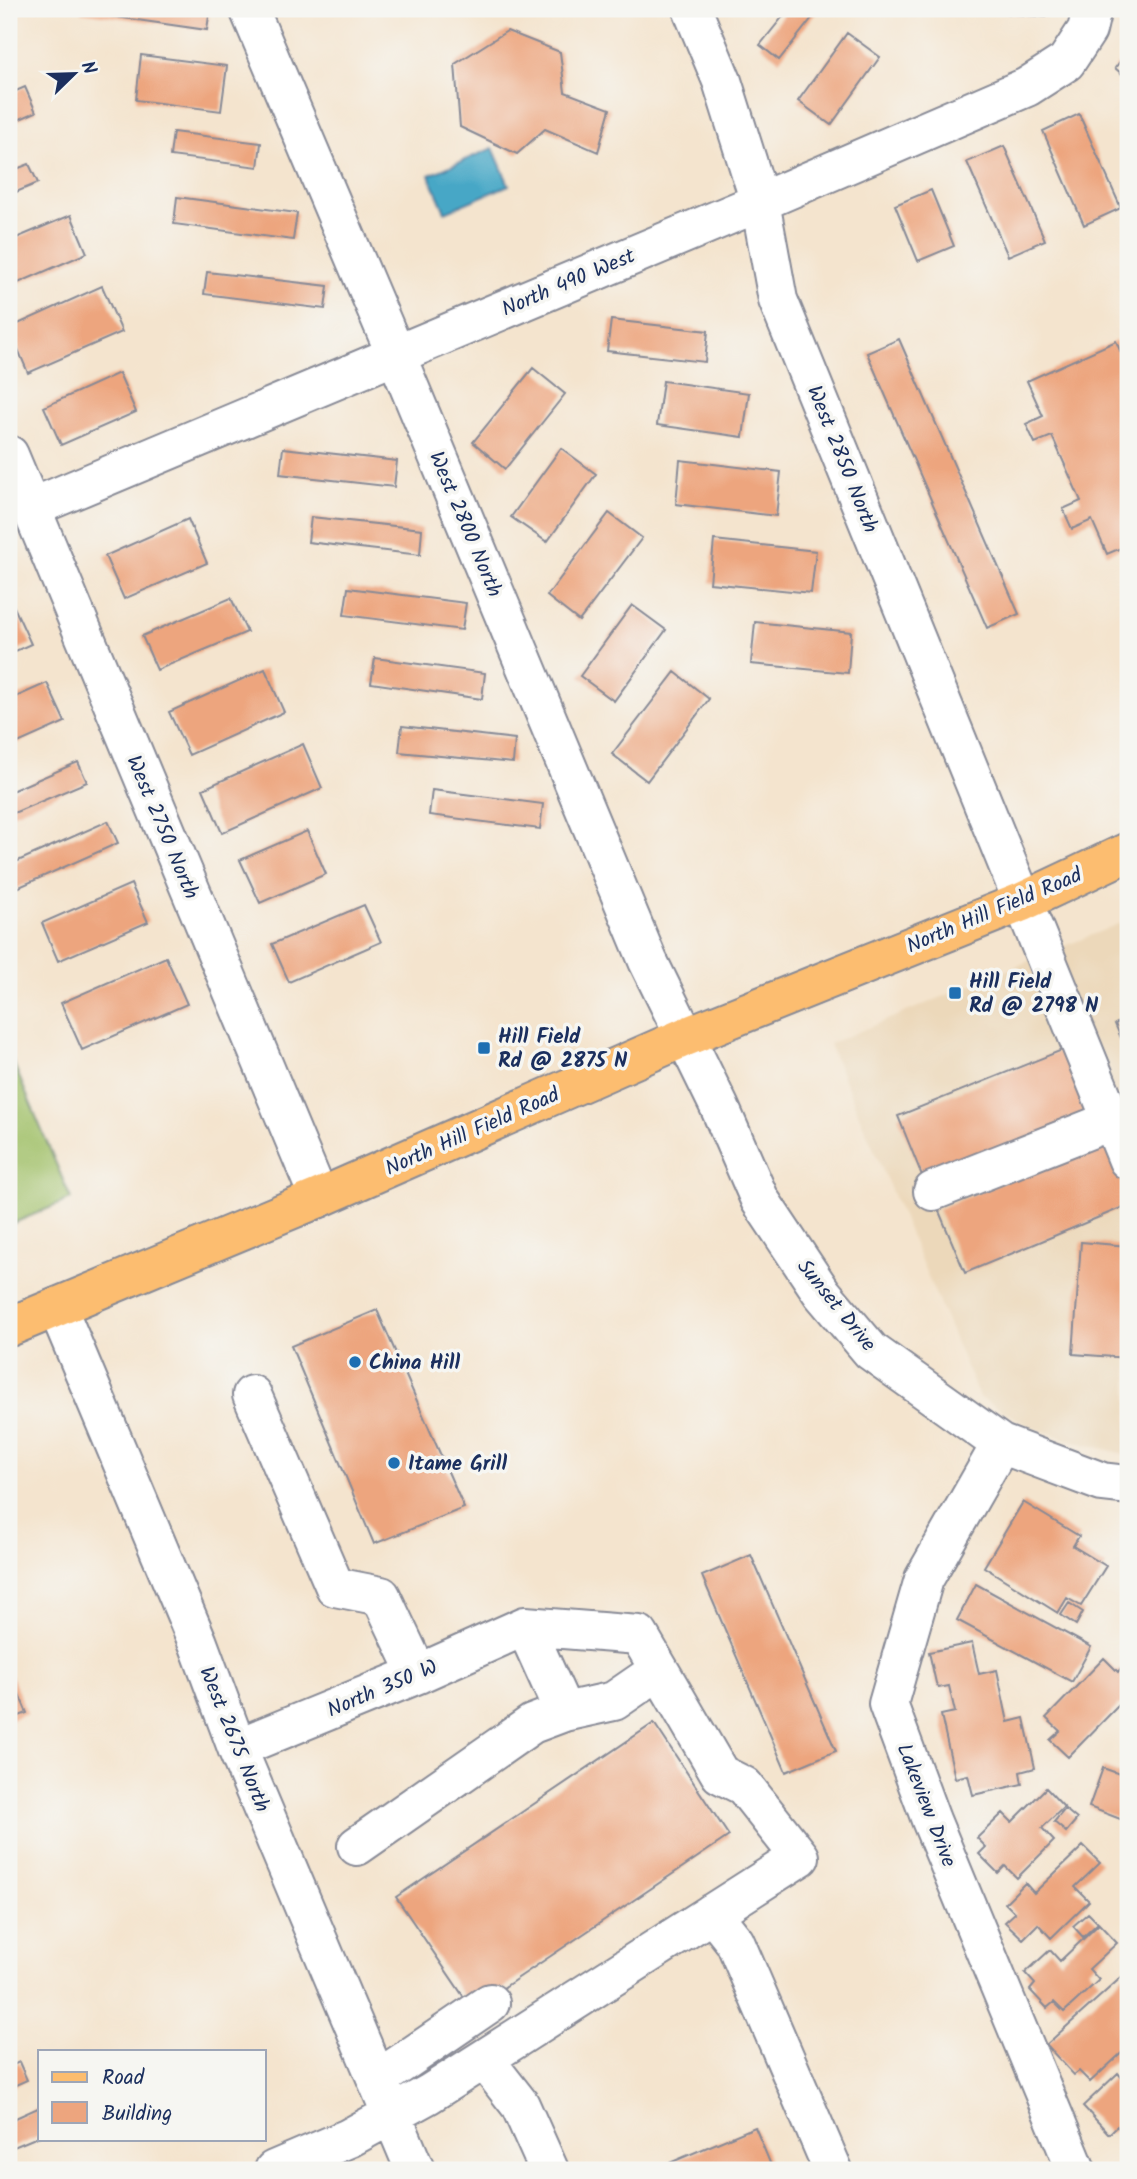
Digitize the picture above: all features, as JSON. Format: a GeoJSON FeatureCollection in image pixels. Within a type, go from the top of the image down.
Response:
{"type":"FeatureCollection","features":[{"type":"Feature","properties":{"kind":"main road","name":"North Hill Field Road"},"geometry":{"type":"LineString","coordinates":[[9,1327],[319,1198],[685,1037],[1022,902],[1128,852]]}},
{"type":"Feature","properties":{"kind":"street","name":"West 2800 North"},"geometry":{"type":"LineString","coordinates":[[249,9],[648,961],[685,1037]]}},
{"type":"Feature","properties":{"kind":"street","name":"West 2850 North"},"geometry":{"type":"LineString","coordinates":[[692,9],[722,81],[760,202],[778,300],[1022,902],[1120,1117],[1128,1160]]}},
{"type":"Feature","properties":{"kind":"street","name":"North 490 West"},"geometry":{"type":"LineString","coordinates":[[31,508],[1027,87],[1066,62],[1090,20]]}},
{"type":"Feature","properties":{"kind":"street","name":"West 2750 North"},"geometry":{"type":"LineString","coordinates":[[9,455],[319,1198]]}},
{"type":"Feature","properties":{"kind":"street","name":"Sunset Drive"},"geometry":{"type":"LineString","coordinates":[[685,1037],[760,1200],[822,1293],[871,1351],[1001,1444],[1102,1482],[1128,1485]]}},
{"type":"Feature","properties":{"kind":"street"},"geometry":{"type":"LineString","coordinates":[[933,1191],[1120,1117]]}},
{"type":"Feature","properties":{"kind":"street","name":"West 2675 North"},"geometry":{"type":"LineString","coordinates":[[57,1307],[198,1643],[237,1748],[415,2170]]}},
{"type":"Feature","properties":{"kind":"street"},"geometry":{"type":"LineString","coordinates":[[253,1395],[335,1587],[381,1596],[418,1674]]}},
{"type":"Feature","properties":{"kind":"street","name":"Lakeview Drive"},"geometry":{"type":"LineString","coordinates":[[1001,1444],[924,1579],[888,1704],[931,1820],[1076,2170]]}},
{"type":"Feature","properties":{"kind":"street"},"geometry":{"type":"LineString","coordinates":[[274,2170],[323,2161],[349,2138],[392,2116],[484,2059],[800,1857],[744,1786],[720,1774],[639,1635],[525,1626],[564,1712]]}},
{"type":"Feature","properties":{"kind":"street","name":"North 350 W"},"geometry":{"type":"LineString","coordinates":[[237,1748],[418,1674],[525,1626]]}},
{"type":"Feature","properties":{"kind":"street"},"geometry":{"type":"LineString","coordinates":[[357,1846],[532,1724],[564,1712],[614,1702],[659,1670]]}},
{"type":"Feature","properties":{"kind":"street"},"geometry":{"type":"LineString","coordinates":[[712,1913],[735,1942],[833,2170]]}},
{"type":"Feature","properties":{"kind":"street"},"geometry":{"type":"LineString","coordinates":[[377,2080],[490,2003]]}},
{"type":"Feature","properties":{"kind":"street"},"geometry":{"type":"LineString","coordinates":[[484,2059],[520,2105],[549,2170]]}},
{"type":"Feature","properties":{"kind":"shaded area"},"geometry":{"type":"Polygon","coordinates":[[[1128,920],[1128,1455],[1031,1427],[979,1397],[829,1044],[1128,920]]]}},
{"type":"Feature","properties":{"kind":"green space"},"geometry":{"type":"Polygon","coordinates":[[[9,1053],[71,1199],[9,1225],[9,1053]]]}},
{"type":"Feature","properties":{"kind":"water"},"geometry":{"type":"Polygon","coordinates":[[[493,148],[509,185],[445,212],[429,175],[493,148]]]}},
{"type":"Feature","properties":{"kind":"building"},"geometry":{"type":"Polygon","coordinates":[[[81,9],[210,9],[207,30],[81,12],[81,9]]]}},
{"type":"Feature","properties":{"kind":"building"},"geometry":{"type":"Polygon","coordinates":[[[775,9],[819,9],[779,60],[760,45],[784,15],[775,9]]]}},
{"type":"Feature","properties":{"kind":"building"},"geometry":{"type":"Polygon","coordinates":[[[986,9],[1047,9],[1046,17],[986,9]]]}},
{"type":"Feature","properties":{"kind":"building"},"geometry":{"type":"Polygon","coordinates":[[[507,31],[560,52],[565,92],[610,109],[598,152],[545,129],[517,154],[460,127],[455,64],[507,31]]]}},
{"type":"Feature","properties":{"kind":"building"},"geometry":{"type":"Polygon","coordinates":[[[847,33],[880,57],[831,125],[798,101],[847,33]]]}},
{"type":"Feature","properties":{"kind":"building"},"geometry":{"type":"Polygon","coordinates":[[[1128,51],[1128,79],[1115,68],[1128,51]]]}},
{"type":"Feature","properties":{"kind":"building"},"geometry":{"type":"Polygon","coordinates":[[[141,55],[227,66],[221,111],[136,100],[141,55]]]}},
{"type":"Feature","properties":{"kind":"building"},"geometry":{"type":"Polygon","coordinates":[[[25,87],[36,112],[9,124],[9,94],[25,87]]]}},
{"type":"Feature","properties":{"kind":"building"},"geometry":{"type":"Polygon","coordinates":[[[1079,114],[1121,208],[1084,225],[1043,131],[1079,114]]]}},
{"type":"Feature","properties":{"kind":"building"},"geometry":{"type":"Polygon","coordinates":[[[173,132],[261,143],[258,167],[170,156],[173,132]]]}},
{"type":"Feature","properties":{"kind":"building"},"geometry":{"type":"Polygon","coordinates":[[[1004,146],[1045,240],[1008,256],[967,162],[1004,146]]]}},
{"type":"Feature","properties":{"kind":"building"},"geometry":{"type":"Polygon","coordinates":[[[29,164],[38,183],[9,195],[9,172],[29,164]]]}},
{"type":"Feature","properties":{"kind":"building"},"geometry":{"type":"Polygon","coordinates":[[[931,190],[954,246],[918,261],[895,205],[931,190]]]}},
{"type":"Feature","properties":{"kind":"building"},"geometry":{"type":"Polygon","coordinates":[[[177,197],[297,213],[293,240],[174,224],[177,197]]]}},
{"type":"Feature","properties":{"kind":"building"},"geometry":{"type":"Polygon","coordinates":[[[71,215],[87,253],[9,287],[9,241],[71,215]]]}},
{"type":"Feature","properties":{"kind":"building"},"geometry":{"type":"Polygon","coordinates":[[[207,272],[328,286],[325,309],[204,294],[207,272]]]}},
{"type":"Feature","properties":{"kind":"building"},"geometry":{"type":"Polygon","coordinates":[[[102,286],[122,332],[28,373],[9,328],[102,286]]]}},
{"type":"Feature","properties":{"kind":"building"},"geometry":{"type":"Polygon","coordinates":[[[611,320],[708,331],[705,362],[607,351],[611,320]]]}},
{"type":"Feature","properties":{"kind":"building"},"geometry":{"type":"Polygon","coordinates":[[[899,339],[1019,614],[987,628],[867,353],[899,339]]]}},
{"type":"Feature","properties":{"kind":"building"},"geometry":{"type":"Polygon","coordinates":[[[1116,341],[1128,369],[1128,545],[1107,554],[1092,520],[1072,529],[1063,509],[1081,501],[1052,436],[1035,443],[1026,424],[1043,416],[1027,381],[1116,341]]]}},
{"type":"Feature","properties":{"kind":"building"},"geometry":{"type":"Polygon","coordinates":[[[533,368],[565,394],[505,469],[473,442],[533,368]]]}},
{"type":"Feature","properties":{"kind":"building"},"geometry":{"type":"Polygon","coordinates":[[[119,373],[136,412],[61,445],[44,407],[119,373]]]}},
{"type":"Feature","properties":{"kind":"building"},"geometry":{"type":"Polygon","coordinates":[[[663,381],[749,393],[743,437],[657,425],[663,381]]]}},
{"type":"Feature","properties":{"kind":"building"},"geometry":{"type":"Polygon","coordinates":[[[283,448],[397,461],[394,487],[280,474],[283,448]]]}},
{"type":"Feature","properties":{"kind":"building"},"geometry":{"type":"Polygon","coordinates":[[[561,448],[596,474],[547,542],[511,517],[561,448]]]}},
{"type":"Feature","properties":{"kind":"building"},"geometry":{"type":"Polygon","coordinates":[[[680,460],[781,472],[776,516],[676,504],[680,460]]]}},
{"type":"Feature","properties":{"kind":"building"},"geometry":{"type":"Polygon","coordinates":[[[609,513],[642,538],[579,621],[547,596],[609,513]]]}},
{"type":"Feature","properties":{"kind":"building"},"geometry":{"type":"Polygon","coordinates":[[[311,517],[422,529],[420,555],[308,542],[311,517]]]}},
{"type":"Feature","properties":{"kind":"building"},"geometry":{"type":"Polygon","coordinates":[[[188,519],[207,563],[124,599],[105,556],[188,519]]]}},
{"type":"Feature","properties":{"kind":"building"},"geometry":{"type":"Polygon","coordinates":[[[714,540],[816,551],[811,593],[710,583],[714,540]]]}},
{"type":"Feature","properties":{"kind":"building"},"geometry":{"type":"Polygon","coordinates":[[[348,588],[466,603],[462,630],[344,615],[348,588]]]}},
{"type":"Feature","properties":{"kind":"building"},"geometry":{"type":"Polygon","coordinates":[[[231,598],[247,632],[157,670],[142,636],[231,598]]]}},
{"type":"Feature","properties":{"kind":"building"},"geometry":{"type":"Polygon","coordinates":[[[632,605],[666,630],[614,701],[580,676],[632,605]]]}},
{"type":"Feature","properties":{"kind":"building"},"geometry":{"type":"Polygon","coordinates":[[[14,607],[31,644],[9,654],[9,610],[14,607]]]}},
{"type":"Feature","properties":{"kind":"building"},"geometry":{"type":"Polygon","coordinates":[[[755,622],[851,632],[848,673],[751,664],[755,622]]]}},
{"type":"Feature","properties":{"kind":"building"},"geometry":{"type":"Polygon","coordinates":[[[375,658],[485,673],[482,699],[371,683],[375,658]]]}},
{"type":"Feature","properties":{"kind":"building"},"geometry":{"type":"Polygon","coordinates":[[[265,669],[284,712],[189,755],[169,712],[265,669]]]}},
{"type":"Feature","properties":{"kind":"building"},"geometry":{"type":"Polygon","coordinates":[[[675,672],[709,699],[647,781],[612,754],[675,672]]]}},
{"type":"Feature","properties":{"kind":"building"},"geometry":{"type":"Polygon","coordinates":[[[47,683],[65,722],[9,747],[9,700],[47,683]]]}},
{"type":"Feature","properties":{"kind":"building"},"geometry":{"type":"Polygon","coordinates":[[[402,726],[515,739],[513,763],[399,752],[402,726]]]}},
{"type":"Feature","properties":{"kind":"building"},"geometry":{"type":"Polygon","coordinates":[[[303,744],[322,788],[222,833],[203,789],[303,744]]]}},
{"type":"Feature","properties":{"kind":"building"},"geometry":{"type":"Polygon","coordinates":[[[78,762],[87,782],[9,815],[9,792],[78,762]]]}},
{"type":"Feature","properties":{"kind":"building"},"geometry":{"type":"Polygon","coordinates":[[[432,790],[543,804],[540,829],[429,815],[432,790]]]}},
{"type":"Feature","properties":{"kind":"building"},"geometry":{"type":"Polygon","coordinates":[[[108,821],[118,843],[15,889],[9,874],[9,865],[108,821]]]}},
{"type":"Feature","properties":{"kind":"building"},"geometry":{"type":"Polygon","coordinates":[[[307,831],[326,874],[260,903],[240,860],[307,831]]]}},
{"type":"Feature","properties":{"kind":"building"},"geometry":{"type":"Polygon","coordinates":[[[131,884],[148,922],[58,961],[42,923],[131,884]]]}},
{"type":"Feature","properties":{"kind":"building"},"geometry":{"type":"Polygon","coordinates":[[[364,905],[381,942],[289,982],[272,944],[364,905]]]}},
{"type":"Feature","properties":{"kind":"building"},"geometry":{"type":"Polygon","coordinates":[[[166,957],[187,1004],[82,1050],[61,1003],[166,957]]]}},
{"type":"Feature","properties":{"kind":"building"},"geometry":{"type":"Polygon","coordinates":[[[1128,1018],[1128,1054],[1115,1024],[1128,1018]]]}},
{"type":"Feature","properties":{"kind":"building"},"geometry":{"type":"Polygon","coordinates":[[[1067,1048],[1094,1114],[925,1183],[898,1116],[1067,1048]]]}},
{"type":"Feature","properties":{"kind":"building"},"geometry":{"type":"Polygon","coordinates":[[[1105,1139],[1128,1196],[1128,1205],[965,1273],[938,1209],[1105,1139]]]}},
{"type":"Feature","properties":{"kind":"building"},"geometry":{"type":"Polygon","coordinates":[[[1081,1242],[1128,1246],[1128,1358],[1073,1354],[1081,1242]]]}},
{"type":"Feature","properties":{"kind":"building"},"geometry":{"type":"Polygon","coordinates":[[[377,1310],[464,1508],[374,1544],[291,1346],[377,1310]]]}},
{"type":"Feature","properties":{"kind":"building"},"geometry":{"type":"Polygon","coordinates":[[[1023,1502],[1079,1536],[1073,1546],[1106,1566],[1081,1606],[1067,1598],[1058,1613],[984,1567],[1023,1502]]]}},
{"type":"Feature","properties":{"kind":"building"},"geometry":{"type":"Polygon","coordinates":[[[751,1555],[836,1751],[786,1772],[702,1576],[751,1555]]]}},
{"type":"Feature","properties":{"kind":"building"},"geometry":{"type":"Polygon","coordinates":[[[976,1584],[1091,1647],[1072,1682],[957,1620],[976,1584]]]}},
{"type":"Feature","properties":{"kind":"building"},"geometry":{"type":"Polygon","coordinates":[[[1069,1603],[1083,1612],[1076,1625],[1061,1615],[1069,1603]]]}},
{"type":"Feature","properties":{"kind":"building"},"geometry":{"type":"Polygon","coordinates":[[[972,1643],[979,1674],[997,1670],[1008,1722],[1024,1718],[1035,1768],[1020,1772],[1022,1784],[973,1795],[968,1775],[955,1778],[941,1715],[955,1712],[949,1686],[939,1688],[936,1683],[929,1652],[972,1643]]]}},
{"type":"Feature","properties":{"kind":"building"},"geometry":{"type":"Polygon","coordinates":[[[1104,1658],[1118,1672],[1128,1660],[1128,1714],[1119,1705],[1068,1757],[1050,1740],[1060,1731],[1046,1718],[1104,1658]]]}},
{"type":"Feature","properties":{"kind":"building"},"geometry":{"type":"Polygon","coordinates":[[[9,1670],[27,1713],[9,1720],[9,1670]]]}},
{"type":"Feature","properties":{"kind":"building"},"geometry":{"type":"Polygon","coordinates":[[[654,1723],[729,1836],[472,2009],[396,1897],[654,1723]]]}},
{"type":"Feature","properties":{"kind":"building"},"geometry":{"type":"Polygon","coordinates":[[[1103,1768],[1128,1777],[1128,1822],[1089,1807],[1103,1768]]]}},
{"type":"Feature","properties":{"kind":"building"},"geometry":{"type":"Polygon","coordinates":[[[1046,1788],[1064,1807],[1042,1828],[1054,1841],[1017,1878],[1005,1866],[998,1873],[979,1854],[986,1847],[977,1838],[1003,1813],[1012,1822],[1046,1788]]]}},
{"type":"Feature","properties":{"kind":"building"},"geometry":{"type":"Polygon","coordinates":[[[1065,1809],[1077,1819],[1066,1832],[1054,1822],[1065,1809]]]}},
{"type":"Feature","properties":{"kind":"building"},"geometry":{"type":"Polygon","coordinates":[[[1083,1846],[1100,1863],[1075,1887],[1089,1901],[1051,1938],[1038,1924],[1023,1939],[1005,1922],[1015,1913],[1005,1903],[1025,1883],[1034,1893],[1083,1846]]]}},
{"type":"Feature","properties":{"kind":"building"},"geometry":{"type":"Polygon","coordinates":[[[1088,1913],[1098,1923],[1083,1937],[1073,1926],[1088,1913]]]}},
{"type":"Feature","properties":{"kind":"building"},"geometry":{"type":"Polygon","coordinates":[[[1099,1924],[1117,1943],[1089,1969],[1099,1980],[1064,2012],[1054,2002],[1047,2008],[1030,1990],[1035,1984],[1025,1973],[1050,1950],[1060,1961],[1099,1924]]]}},
{"type":"Feature","properties":{"kind":"building"},"geometry":{"type":"Polygon","coordinates":[[[1125,1974],[1128,1977],[1128,2047],[1090,2082],[1079,2071],[1074,2075],[1046,2045],[1125,1974]]]}},
{"type":"Feature","properties":{"kind":"building"},"geometry":{"type":"Polygon","coordinates":[[[19,2062],[27,2080],[9,2088],[9,2067],[19,2062]]]}},
{"type":"Feature","properties":{"kind":"building"},"geometry":{"type":"Polygon","coordinates":[[[1118,2073],[1128,2085],[1128,2139],[1117,2126],[1109,2134],[1083,2106],[1118,2073]]]}},
{"type":"Feature","properties":{"kind":"building"},"geometry":{"type":"Polygon","coordinates":[[[38,2108],[38,2137],[9,2149],[9,2121],[38,2108]]]}},
{"type":"Feature","properties":{"kind":"building"},"geometry":{"type":"Polygon","coordinates":[[[755,2127],[773,2170],[653,2170],[755,2127]]]}},
{"type":"Feature","properties":{"kind":"place","name":"Hill Field Rd @ 2798 N"},"geometry":{"type":"Point","coordinates":[955,993]}},
{"type":"Feature","properties":{"kind":"place","name":"Hill Field Rd @ 2875 N"},"geometry":{"type":"Point","coordinates":[484,1048]}},
{"type":"Feature","properties":{"kind":"place","name":"China Hill"},"geometry":{"type":"Point","coordinates":[355,1362]}},
{"type":"Feature","properties":{"kind":"place","name":"Itame Grill"},"geometry":{"type":"Point","coordinates":[394,1463]}}]}
